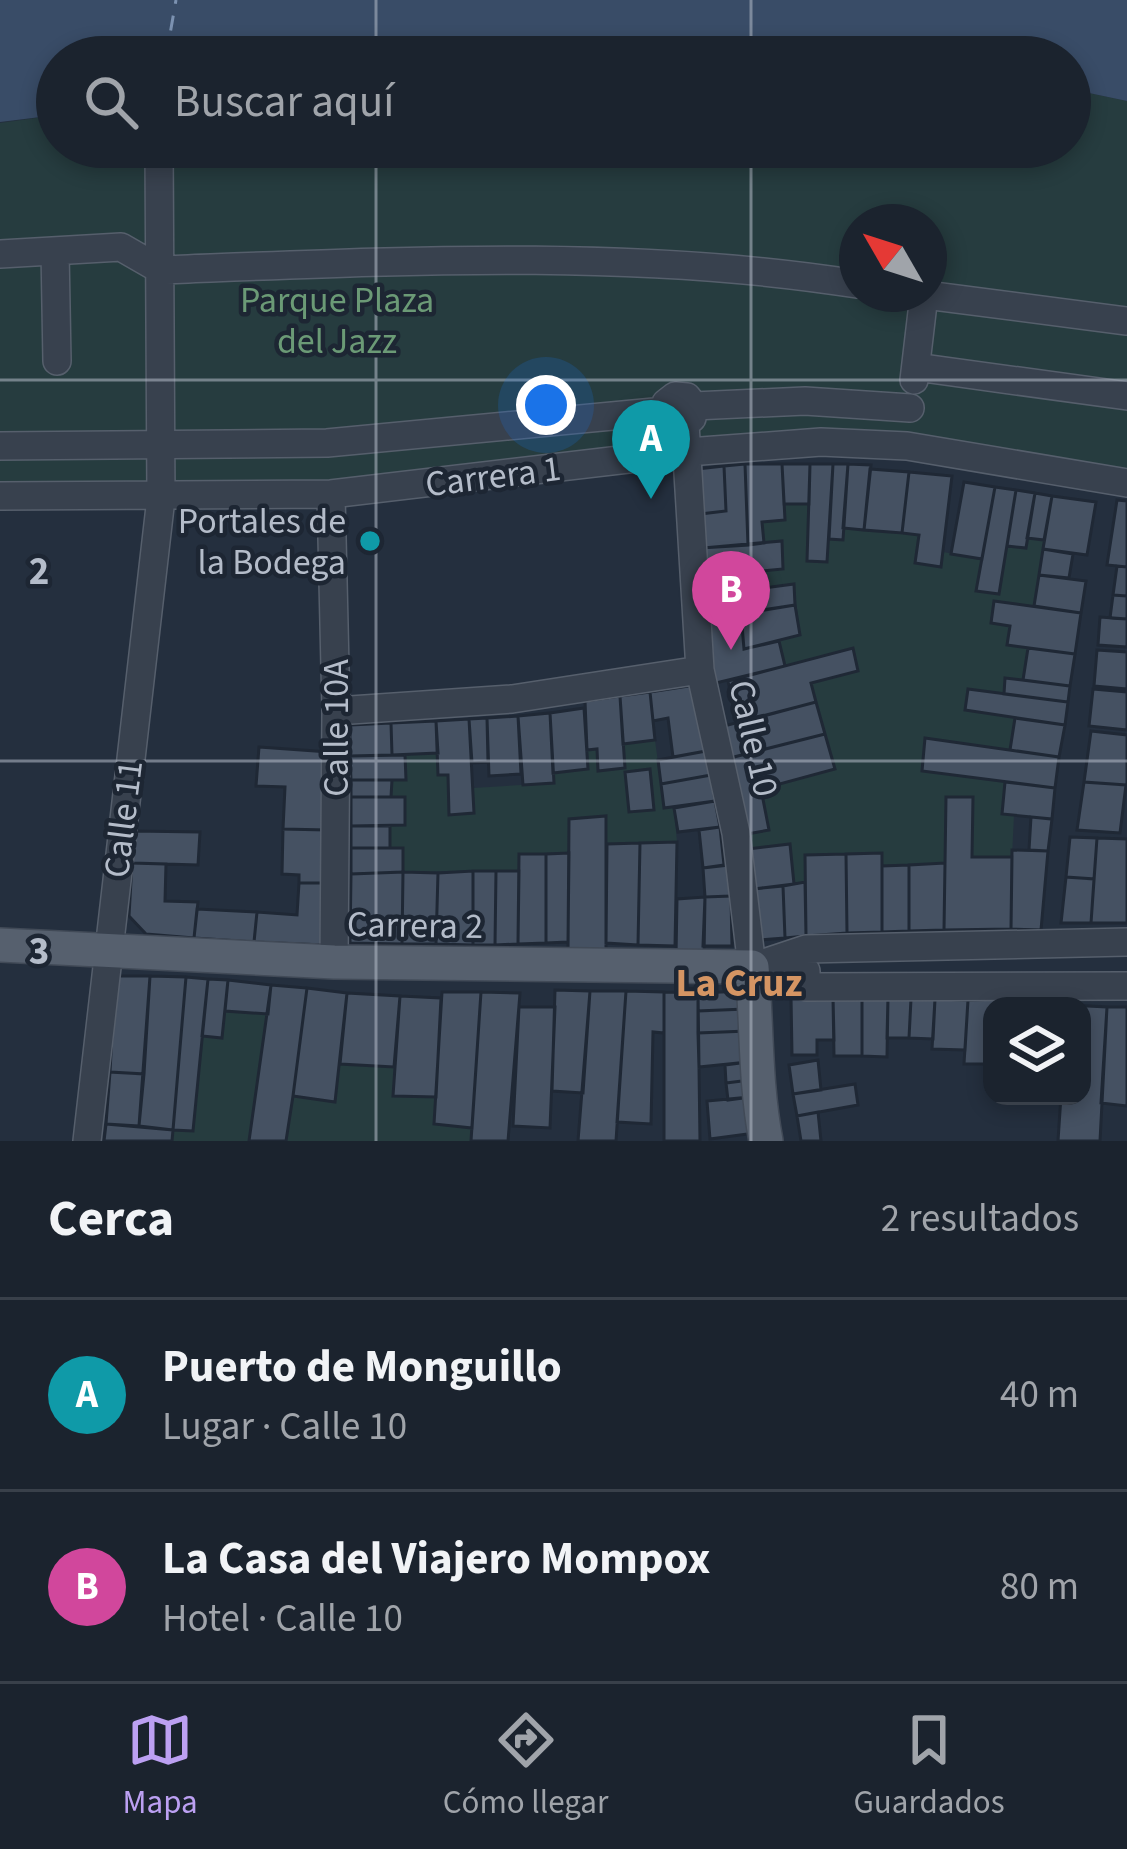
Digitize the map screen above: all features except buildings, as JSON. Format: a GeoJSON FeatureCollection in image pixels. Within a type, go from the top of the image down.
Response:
{"type":"FeatureCollection","features":[{"type":"Feature","properties":{"kind":"main road","name":"Carrera 2"},"geometry":{"type":"LineString","coordinates":[[0,945],[334,962],[752,968]]}},
{"type":"Feature","properties":{"kind":"main road"},"geometry":{"type":"LineString","coordinates":[[752,968],[756,1089],[766,1141]]}},
{"type":"Feature","properties":{"kind":"main road"},"geometry":{"type":"LineString","coordinates":[[758,1044],[773,1080],[785,1141]]}},
{"type":"Feature","properties":{"kind":"street","name":"Calle 11"},"geometry":{"type":"LineString","coordinates":[[87,1141],[161,498],[159,168]]}},
{"type":"Feature","properties":{"kind":"street"},"geometry":{"type":"LineString","coordinates":[[0,254],[130,248],[161,270],[585,261],[691,264],[839,282]]}},
{"type":"Feature","properties":{"kind":"street"},"geometry":{"type":"LineString","coordinates":[[56,251],[57,361]]}},
{"type":"Feature","properties":{"kind":"street"},"geometry":{"type":"LineString","coordinates":[[947,297],[1127,321]]}},
{"type":"Feature","properties":{"kind":"street"},"geometry":{"type":"LineString","coordinates":[[908,446],[920,312]]}},
{"type":"Feature","properties":{"kind":"street"},"geometry":{"type":"LineString","coordinates":[[916,367],[1127,397]]}},
{"type":"Feature","properties":{"kind":"street"},"geometry":{"type":"LineString","coordinates":[[0,446],[163,446],[683,423],[805,401],[910,408]]}},
{"type":"Feature","properties":{"kind":"street","name":"Carrera 1"},"geometry":{"type":"LineString","coordinates":[[0,496],[331,494],[430,482],[683,423],[821,442],[908,446],[1127,483]]}},
{"type":"Feature","properties":{"kind":"street","name":"Calle 10"},"geometry":{"type":"LineString","coordinates":[[683,423],[700,670],[736,833],[752,968]]}},
{"type":"Feature","properties":{"kind":"street"},"geometry":{"type":"LineString","coordinates":[[424,436],[430,482]]}},
{"type":"Feature","properties":{"kind":"street","name":"Calle 10A"},"geometry":{"type":"LineString","coordinates":[[331,494],[336,711],[334,962]]}},
{"type":"Feature","properties":{"kind":"street"},"geometry":{"type":"LineString","coordinates":[[336,711],[512,699],[700,670]]}},
{"type":"Feature","properties":{"kind":"street"},"geometry":{"type":"LineString","coordinates":[[1048,942],[1048,985]]}},
{"type":"Feature","properties":{"kind":"street"},"geometry":{"type":"LineString","coordinates":[[752,968],[806,949],[1127,942]]}},
{"type":"Feature","properties":{"kind":"street"},"geometry":{"type":"LineString","coordinates":[[806,949],[806,987]]}},
{"type":"Feature","properties":{"kind":"street"},"geometry":{"type":"LineString","coordinates":[[752,968],[806,987],[1127,986]]}},
{"type":"Feature","properties":{"kind":"green space","name":"Parque Plaza del Jazz"},"geometry":{"type":"Polygon","coordinates":[[[1091,93],[1127,101],[1127,484],[907,446],[331,494],[0,496],[0,123],[36,118],[36,168],[1091,168],[1091,93]]]}},
{"type":"Feature","properties":{"kind":"green space"},"geometry":{"type":"Polygon","coordinates":[[[784,504],[809,504],[808,561],[827,562],[829,539],[842,539],[843,528],[919,535],[916,563],[941,567],[943,552],[982,559],[977,591],[999,594],[1007,546],[1025,548],[1027,538],[1044,540],[1034,606],[995,601],[991,622],[1010,626],[1007,645],[1028,648],[1023,680],[1006,678],[1004,694],[968,690],[965,710],[1015,718],[1010,750],[925,739],[922,771],[1005,782],[1002,814],[1014,815],[1012,857],[972,857],[972,797],[946,797],[945,863],[882,866],[881,853],[806,855],[805,882],[794,884],[789,844],[748,849],[747,834],[761,789],[835,768],[811,683],[858,670],[853,649],[785,666],[779,641],[800,634],[794,584],[745,591],[743,573],[783,569],[782,541],[764,543],[762,522],[784,520],[784,504]]]}},
{"type":"Feature","properties":{"kind":"green space"},"geometry":{"type":"Polygon","coordinates":[[[655,740],[664,808],[674,808],[677,842],[607,844],[606,816],[569,819],[569,853],[520,854],[519,871],[403,872],[403,848],[390,848],[390,826],[405,825],[405,797],[391,797],[392,780],[406,779],[405,755],[438,753],[438,775],[448,775],[450,815],[474,813],[473,788],[554,783],[553,773],[587,769],[587,750],[597,749],[598,771],[624,768],[623,744],[655,740]],[[649,769],[625,773],[629,812],[654,809],[649,769]]]}},
{"type":"Feature","properties":{"kind":"green space"},"geometry":{"type":"Polygon","coordinates":[[[225,1011],[268,1014],[249,1141],[172,1141],[173,1130],[193,1131],[202,1036],[222,1038],[225,1011]]]}},
{"type":"Feature","properties":{"kind":"green space"},"geometry":{"type":"Polygon","coordinates":[[[340,1064],[394,1067],[393,1096],[436,1097],[434,1124],[472,1128],[471,1141],[286,1141],[293,1096],[335,1101],[340,1064]]]}},
{"type":"Feature","properties":{"kind":"water"},"geometry":{"type":"Polygon","coordinates":[[[0,0],[1127,0],[1127,101],[1091,93],[1091,36],[36,36],[36,118],[0,122],[0,0]]]}},
{"type":"Feature","properties":{"kind":"ferry route"},"geometry":{"type":"LineString","coordinates":[[170,36],[176,0]]}},
{"type":"Feature","properties":{"kind":"place","name":"Puerto de Monguillo"},"geometry":{"type":"Point","coordinates":[651,499]}},
{"type":"Feature","properties":{"kind":"place","name":"Portales de la Bodega"},"geometry":{"type":"Point","coordinates":[370,541]}},
{"type":"Feature","properties":{"kind":"place","name":"La Casa del Viajero Mompox"},"geometry":{"type":"Point","coordinates":[731,650]}},
{"type":"Feature","properties":{"kind":"district","name":"La Cruz"},"geometry":{"type":"Point","coordinates":[739,982]}}]}
